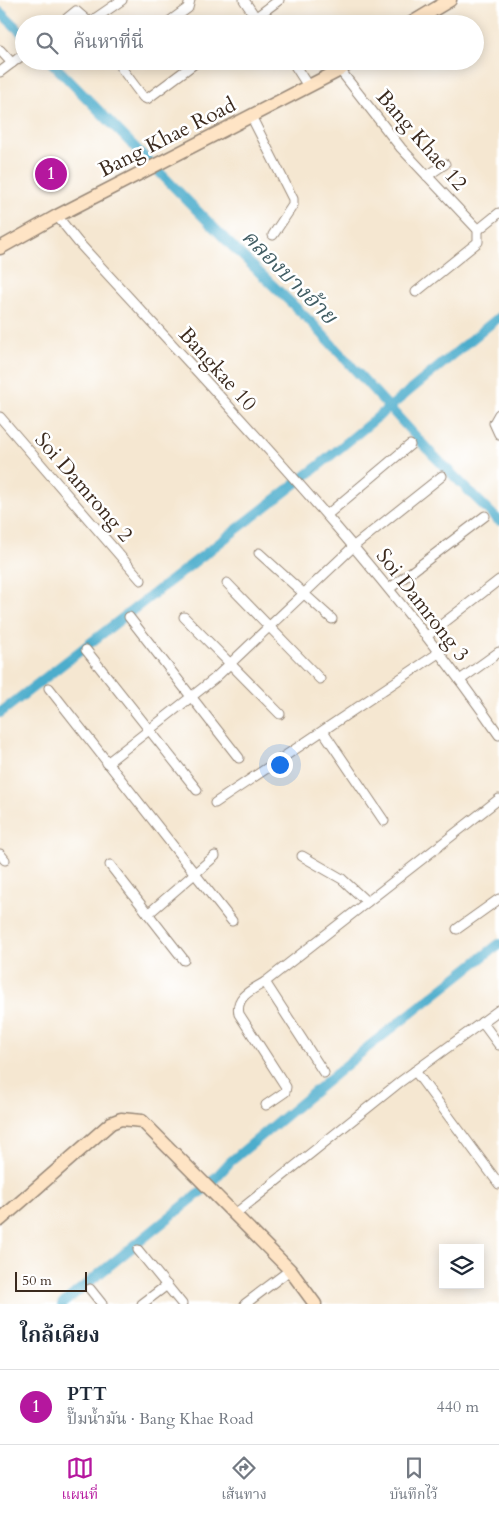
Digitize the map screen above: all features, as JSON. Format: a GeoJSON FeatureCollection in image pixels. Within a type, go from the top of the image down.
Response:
{"type":"FeatureCollection","features":[{"type":"Feature","properties":{"kind":"main road"},"geometry":{"type":"LineString","coordinates":[[425,15],[450,0]]}},
{"type":"Feature","properties":{"kind":"main road","name":"Bang Khae Road"},"geometry":{"type":"LineString","coordinates":[[0,248],[57,216],[340,70]]}},
{"type":"Feature","properties":{"kind":"main road"},"geometry":{"type":"LineString","coordinates":[[0,1220],[102,1130],[121,1119],[142,1121],[215,1197],[235,1214],[290,1270],[315,1304]]}},
{"type":"Feature","properties":{"kind":"street"},"geometry":{"type":"LineString","coordinates":[[101,15],[122,0]]}},
{"type":"Feature","properties":{"kind":"street"},"geometry":{"type":"LineString","coordinates":[[178,15],[188,8],[190,0]]}},
{"type":"Feature","properties":{"kind":"street"},"geometry":{"type":"LineString","coordinates":[[244,0],[254,15]]}},
{"type":"Feature","properties":{"kind":"street"},"geometry":{"type":"LineString","coordinates":[[263,15],[279,0]]}},
{"type":"Feature","properties":{"kind":"street"},"geometry":{"type":"LineString","coordinates":[[0,50],[12,63]]}},
{"type":"Feature","properties":{"kind":"street"},"geometry":{"type":"LineString","coordinates":[[0,72],[15,61]]}},
{"type":"Feature","properties":{"kind":"street"},"geometry":{"type":"LineString","coordinates":[[123,70],[143,97],[147,99],[186,70]]}},
{"type":"Feature","properties":{"kind":"street"},"geometry":{"type":"LineString","coordinates":[[298,70],[308,86]]}},
{"type":"Feature","properties":{"kind":"street","name":"Bang Khae 12"},"geometry":{"type":"LineString","coordinates":[[340,70],[402,148],[478,230]]}},
{"type":"Feature","properties":{"kind":"street"},"geometry":{"type":"LineString","coordinates":[[251,116],[293,199],[293,205],[273,234]]}},
{"type":"Feature","properties":{"kind":"street"},"geometry":{"type":"LineString","coordinates":[[428,176],[445,164]]}},
{"type":"Feature","properties":{"kind":"street"},"geometry":{"type":"LineString","coordinates":[[416,292],[478,242],[478,230],[499,213]]}},
{"type":"Feature","properties":{"kind":"street","name":"Bangkae 10"},"geometry":{"type":"LineString","coordinates":[[57,216],[78,242],[328,514],[354,546]]}},
{"type":"Feature","properties":{"kind":"street"},"geometry":{"type":"LineString","coordinates":[[499,414],[494,423],[499,434]]}},
{"type":"Feature","properties":{"kind":"street","name":"Soi Damrong 2"},"geometry":{"type":"LineString","coordinates":[[0,417],[141,580]]}},
{"type":"Feature","properties":{"kind":"street"},"geometry":{"type":"LineString","coordinates":[[328,514],[410,445]]}},
{"type":"Feature","properties":{"kind":"street"},"geometry":{"type":"LineString","coordinates":[[107,763],[232,662],[354,546],[442,476]]}},
{"type":"Feature","properties":{"kind":"street"},"geometry":{"type":"LineString","coordinates":[[389,589],[485,516]]}},
{"type":"Feature","properties":{"kind":"street","name":"Soi Damrong 3"},"geometry":{"type":"LineString","coordinates":[[354,546],[496,723],[499,735]]}},
{"type":"Feature","properties":{"kind":"street"},"geometry":{"type":"LineString","coordinates":[[259,553],[332,619]]}},
{"type":"Feature","properties":{"kind":"street"},"geometry":{"type":"LineString","coordinates":[[427,636],[499,580]]}},
{"type":"Feature","properties":{"kind":"street"},"geometry":{"type":"LineString","coordinates":[[227,583],[320,679]]}},
{"type":"Feature","properties":{"kind":"street"},"geometry":{"type":"LineString","coordinates":[[129,617],[239,758]]}},
{"type":"Feature","properties":{"kind":"street"},"geometry":{"type":"LineString","coordinates":[[184,617],[232,662],[280,714]]}},
{"type":"Feature","properties":{"kind":"street"},"geometry":{"type":"LineString","coordinates":[[86,650],[197,790]]}},
{"type":"Feature","properties":{"kind":"street"},"geometry":{"type":"LineString","coordinates":[[215,803],[440,652]]}},
{"type":"Feature","properties":{"kind":"street"},"geometry":{"type":"LineString","coordinates":[[460,680],[499,652]]}},
{"type":"Feature","properties":{"kind":"street"},"geometry":{"type":"LineString","coordinates":[[49,688],[232,921]]}},
{"type":"Feature","properties":{"kind":"street"},"geometry":{"type":"LineString","coordinates":[[323,731],[384,821]]}},
{"type":"Feature","properties":{"kind":"street"},"geometry":{"type":"LineString","coordinates":[[266,1105],[285,1092],[286,1087],[239,1014],[237,1005],[241,998],[265,982],[499,799]]}},
{"type":"Feature","properties":{"kind":"street"},"geometry":{"type":"LineString","coordinates":[[148,914],[216,856]]}},
{"type":"Feature","properties":{"kind":"street"},"geometry":{"type":"LineString","coordinates":[[302,856],[342,879],[367,902]]}},
{"type":"Feature","properties":{"kind":"street"},"geometry":{"type":"LineString","coordinates":[[110,865],[184,960]]}},
{"type":"Feature","properties":{"kind":"street"},"geometry":{"type":"LineString","coordinates":[[457,929],[499,899]]}},
{"type":"Feature","properties":{"kind":"street"},"geometry":{"type":"LineString","coordinates":[[265,982],[324,1073]]}},
{"type":"Feature","properties":{"kind":"street"},"geometry":{"type":"LineString","coordinates":[[235,1214],[415,1070],[499,1010]]}},
{"type":"Feature","properties":{"kind":"street"},"geometry":{"type":"LineString","coordinates":[[482,1022],[499,1045]]}},
{"type":"Feature","properties":{"kind":"street"},"geometry":{"type":"LineString","coordinates":[[415,1070],[499,1184]]}},
{"type":"Feature","properties":{"kind":"street"},"geometry":{"type":"LineString","coordinates":[[138,1250],[182,1304]]}},
{"type":"Feature","properties":{"kind":"street"},"geometry":{"type":"LineString","coordinates":[[245,1304],[290,1270]]}},
{"type":"Feature","properties":{"kind":"street"},"geometry":{"type":"LineString","coordinates":[[142,1304],[166,1285]]}},
{"type":"Feature","properties":{"kind":"street"},"geometry":{"type":"LineString","coordinates":[[90,1289],[102,1304]]}},
{"type":"Feature","properties":{"kind":"waterway","name":"คลองบางอ้าย"},"geometry":{"type":"LineString","coordinates":[[0,12],[15,26]]}},
{"type":"Feature","properties":{"kind":"waterway","name":"คลองบางอ้าย"},"geometry":{"type":"LineString","coordinates":[[59,70],[233,247],[313,324],[431,453],[499,521]]}},
{"type":"Feature","properties":{"kind":"waterway"},"geometry":{"type":"LineString","coordinates":[[0,713],[317,467],[499,317]]}},
{"type":"Feature","properties":{"kind":"waterway"},"geometry":{"type":"LineString","coordinates":[[62,1304],[208,1186],[230,1162],[368,1047],[499,944]]}},
{"type":"Feature","properties":{"kind":"place","name":"PTT"},"geometry":{"type":"Point","coordinates":[51,174]}}]}
